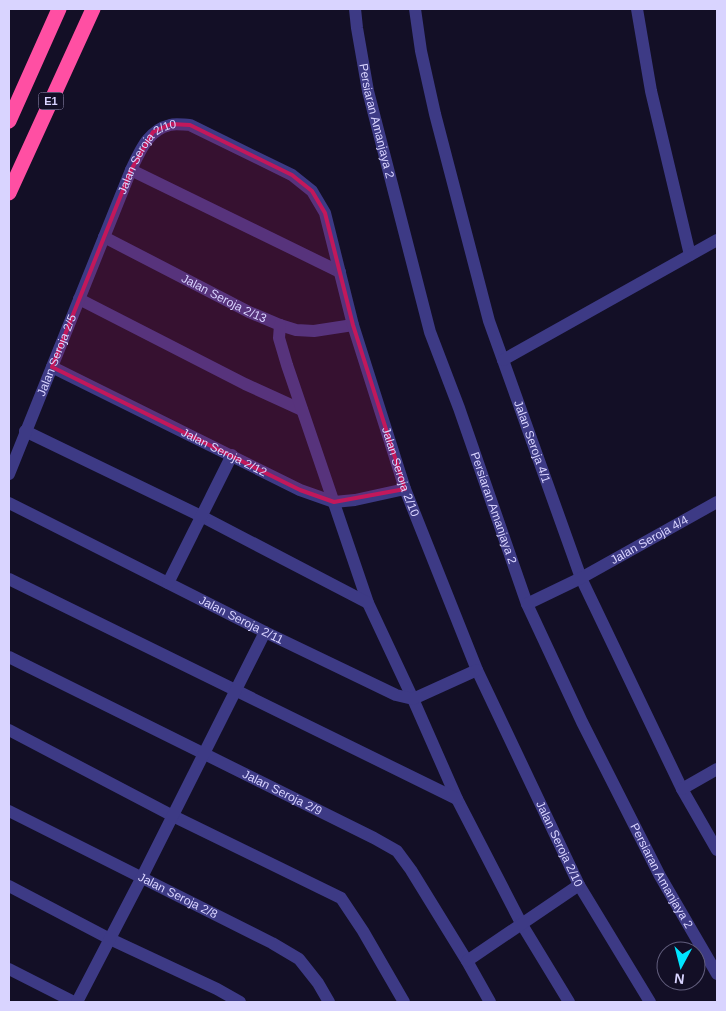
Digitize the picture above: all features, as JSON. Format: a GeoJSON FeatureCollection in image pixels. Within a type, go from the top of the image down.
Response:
{"type":"FeatureCollection","features":[{"type":"Feature","properties":{"kind":"highway","name":"E1"},"geometry":{"type":"LineString","coordinates":[[9,121],[60,9]]}},
{"type":"Feature","properties":{"kind":"highway","name":"E1"},"geometry":{"type":"LineString","coordinates":[[9,193],[93,9]]}},
{"type":"Feature","properties":{"kind":"street","name":"Persiaran Amanjaya 2"},"geometry":{"type":"LineString","coordinates":[[355,9],[368,92],[430,332],[459,408],[527,604],[582,722],[660,876],[717,974]]}},
{"type":"Feature","properties":{"kind":"street","name":"Jalan Seroja 4/1"},"geometry":{"type":"LineString","coordinates":[[416,9],[421,51],[435,114],[489,322],[581,578],[682,789],[717,850]]}},
{"type":"Feature","properties":{"kind":"street"},"geometry":{"type":"LineString","coordinates":[[637,9],[652,91],[690,255]]}},
{"type":"Feature","properties":{"kind":"street","name":"Jalan Seroja 2/10"},"geometry":{"type":"LineString","coordinates":[[104,237],[141,150],[153,132],[171,124],[190,125],[264,160],[292,175],[312,191],[325,213],[352,325],[405,489],[477,670],[579,885],[650,1002]]}},
{"type":"Feature","properties":{"kind":"street"},"geometry":{"type":"LineString","coordinates":[[131,170],[340,272]]}},
{"type":"Feature","properties":{"kind":"street","name":"Jalan Seroja 2/5"},"geometry":{"type":"LineString","coordinates":[[9,474],[104,237]]}},
{"type":"Feature","properties":{"kind":"street","name":"Jalan Seroja 2/13"},"geometry":{"type":"LineString","coordinates":[[104,237],[280,326],[296,330],[314,331],[352,325]]}},
{"type":"Feature","properties":{"kind":"street"},"geometry":{"type":"LineString","coordinates":[[503,360],[717,240]]}},
{"type":"Feature","properties":{"kind":"street"},"geometry":{"type":"LineString","coordinates":[[79,299],[245,384],[302,410]]}},
{"type":"Feature","properties":{"kind":"street"},"geometry":{"type":"LineString","coordinates":[[280,326],[279,338],[368,603],[457,799],[521,923],[569,1002]]}},
{"type":"Feature","properties":{"kind":"street","name":"Jalan Seroja 2/12"},"geometry":{"type":"LineString","coordinates":[[52,367],[300,490],[334,502],[354,500],[405,489]]}},
{"type":"Feature","properties":{"kind":"street"},"geometry":{"type":"LineString","coordinates":[[25,431],[201,516],[368,603]]}},
{"type":"Feature","properties":{"kind":"street"},"geometry":{"type":"LineString","coordinates":[[168,583],[232,455]]}},
{"type":"Feature","properties":{"kind":"street","name":"Jalan Seroja 4/4"},"geometry":{"type":"LineString","coordinates":[[527,604],[581,578],[717,502]]}},
{"type":"Feature","properties":{"kind":"street","name":"Jalan Seroja 2/11"},"geometry":{"type":"LineString","coordinates":[[9,503],[265,632],[396,695],[413,699]]}},
{"type":"Feature","properties":{"kind":"street"},"geometry":{"type":"LineString","coordinates":[[9,579],[457,799]]}},
{"type":"Feature","properties":{"kind":"street"},"geometry":{"type":"LineString","coordinates":[[78,1002],[265,632]]}},
{"type":"Feature","properties":{"kind":"street","name":"Jalan Seroja 2/9"},"geometry":{"type":"LineString","coordinates":[[9,657],[397,851],[467,961],[490,1002]]}},
{"type":"Feature","properties":{"kind":"street"},"geometry":{"type":"LineString","coordinates":[[413,699],[477,670]]}},
{"type":"Feature","properties":{"kind":"street"},"geometry":{"type":"LineString","coordinates":[[9,730],[173,816],[341,898],[363,931],[404,1002]]}},
{"type":"Feature","properties":{"kind":"street"},"geometry":{"type":"LineString","coordinates":[[682,789],[717,769]]}},
{"type":"Feature","properties":{"kind":"street","name":"Jalan Seroja 2/8"},"geometry":{"type":"LineString","coordinates":[[9,811],[272,943],[299,959],[318,983],[329,1002]]}},
{"type":"Feature","properties":{"kind":"street"},"geometry":{"type":"LineString","coordinates":[[467,961],[579,885]]}},
{"type":"Feature","properties":{"kind":"street"},"geometry":{"type":"LineString","coordinates":[[9,886],[110,939],[240,1002]]}},
{"type":"Feature","properties":{"kind":"street"},"geometry":{"type":"LineString","coordinates":[[9,969],[74,1002]]}},
{"type":"Feature","properties":{"kind":"highlighted area"},"geometry":{"type":"Polygon","coordinates":[[[171,124],[190,125],[292,175],[312,191],[325,213],[353,325],[405,489],[334,502],[300,490],[52,367],[131,170],[153,132],[171,124]]]}}]}
